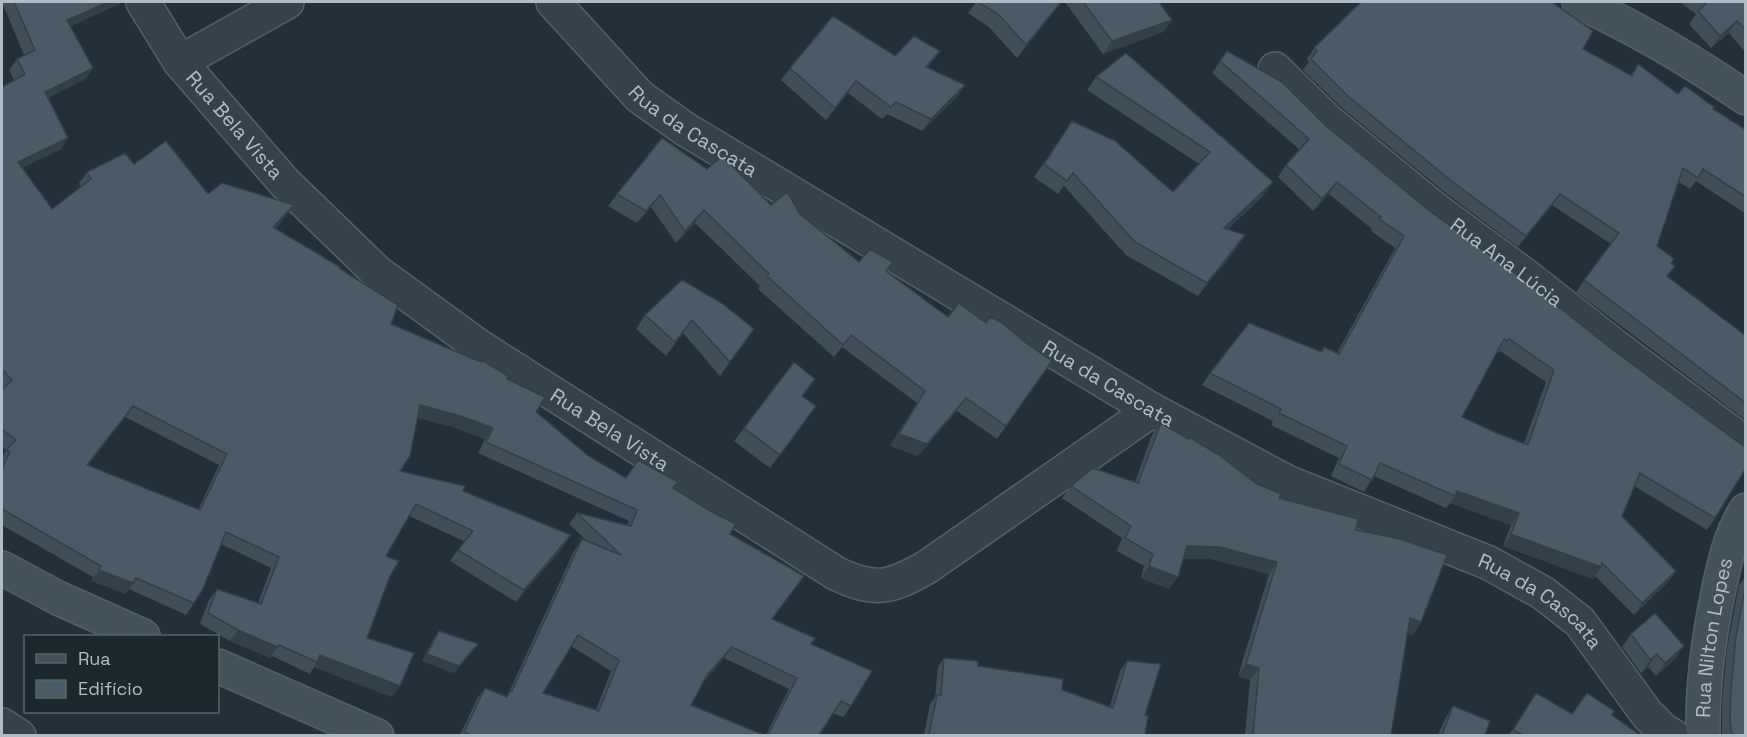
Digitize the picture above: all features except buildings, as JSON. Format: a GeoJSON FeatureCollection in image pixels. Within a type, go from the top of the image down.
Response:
{"type":"FeatureCollection","features":[{"type":"Feature","properties":{"kind":"main road"},"geometry":{"type":"LineString","coordinates":[[1579,2],[1626,23],[1746,98]]}},
{"type":"Feature","properties":{"kind":"main road","name":"Rua Nilton Lopes"},"geometry":{"type":"LineString","coordinates":[[1703,735],[1702,694],[1708,641],[1725,559],[1740,519],[1746,510]]}},
{"type":"Feature","properties":{"kind":"main road"},"geometry":{"type":"LineString","coordinates":[[2,568],[58,598],[141,635]]}},
{"type":"Feature","properties":{"kind":"main road"},"geometry":{"type":"LineString","coordinates":[[219,666],[377,735]]}},
{"type":"Feature","properties":{"kind":"street","name":"Rua Bela Vista"},"geometry":{"type":"LineString","coordinates":[[143,2],[180,62],[285,183],[377,272],[480,347],[856,583],[877,587],[904,580],[920,572],[1058,478],[1152,410]]}},
{"type":"Feature","properties":{"kind":"street"},"geometry":{"type":"LineString","coordinates":[[180,62],[286,2]]}},
{"type":"Feature","properties":{"kind":"street","name":"Rua da Cascata"},"geometry":{"type":"LineString","coordinates":[[553,2],[640,97],[684,129],[1152,410],[1287,482],[1489,564],[1543,593],[1580,622],[1647,714],[1663,730],[1673,735]]}},
{"type":"Feature","properties":{"kind":"street","name":"Rua Ana Lúcia"},"geometry":{"type":"LineString","coordinates":[[1275,69],[1329,122],[1435,209],[1746,444]]}},
{"type":"Feature","properties":{"kind":"street"},"geometry":{"type":"LineString","coordinates":[[2,725],[19,735]]}}]}
